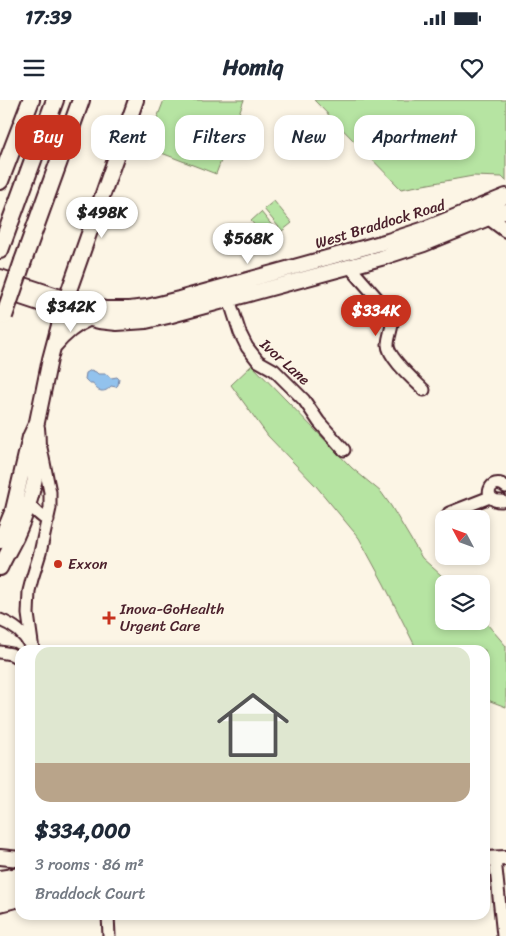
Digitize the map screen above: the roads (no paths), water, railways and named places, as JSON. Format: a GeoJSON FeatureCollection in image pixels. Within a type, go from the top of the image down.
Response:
{"type":"FeatureCollection","features":[{"type":"Feature","properties":{"kind":"highway"},"geometry":{"type":"LineString","coordinates":[[2,173],[31,100]]}},
{"type":"Feature","properties":{"kind":"highway"},"geometry":{"type":"LineString","coordinates":[[0,250],[55,100]]}},
{"type":"Feature","properties":{"kind":"highway"},"geometry":{"type":"LineString","coordinates":[[2,322],[81,100]]}},
{"type":"Feature","properties":{"kind":"main road"},"geometry":{"type":"LineString","coordinates":[[0,541],[13,510],[30,437],[37,422],[52,348],[65,305],[136,100]]}},
{"type":"Feature","properties":{"kind":"main road","name":"West Braddock Road"},"geometry":{"type":"LineString","coordinates":[[0,276],[65,305],[88,319],[117,323],[146,321],[438,224],[506,197]]}},
{"type":"Feature","properties":{"kind":"main road","name":"West Braddock Road"},"geometry":{"type":"LineString","coordinates":[[0,290],[65,305],[129,309],[147,307],[227,293],[348,266],[424,244],[506,211]]}},
{"type":"Feature","properties":{"kind":"main road"},"geometry":{"type":"LineString","coordinates":[[490,218],[506,230]]}},
{"type":"Feature","properties":{"kind":"main road"},"geometry":{"type":"LineString","coordinates":[[52,348],[69,331],[88,319]]}},
{"type":"Feature","properties":{"kind":"main road"},"geometry":{"type":"LineString","coordinates":[[0,568],[15,539],[28,507],[36,468],[37,422]]}},
{"type":"Feature","properties":{"kind":"main road"},"geometry":{"type":"LineString","coordinates":[[0,857],[15,858]]}},
{"type":"Feature","properties":{"kind":"main road"},"geometry":{"type":"LineString","coordinates":[[0,878],[15,876]]}},
{"type":"Feature","properties":{"kind":"main road"},"geometry":{"type":"LineString","coordinates":[[0,890],[15,888]]}},
{"type":"Feature","properties":{"kind":"main road"},"geometry":{"type":"LineString","coordinates":[[0,904],[15,900]]}},
{"type":"Feature","properties":{"kind":"street"},"geometry":{"type":"LineString","coordinates":[[348,266],[390,313],[392,327],[388,349],[424,390]]}},
{"type":"Feature","properties":{"kind":"street","name":"Ivor Lane"},"geometry":{"type":"LineString","coordinates":[[227,293],[247,348],[258,361],[274,370],[304,400],[319,422],[344,450]]}},
{"type":"Feature","properties":{"kind":"street"},"geometry":{"type":"LineString","coordinates":[[30,645],[29,591],[50,508],[50,492],[41,453],[37,422]]}},
{"type":"Feature","properties":{"kind":"street"},"geometry":{"type":"LineString","coordinates":[[505,503],[496,502],[490,496],[490,489],[497,482],[502,483],[506,487]]}},
{"type":"Feature","properties":{"kind":"street"},"geometry":{"type":"LineString","coordinates":[[456,510],[490,496]]}},
{"type":"Feature","properties":{"kind":"street"},"geometry":{"type":"LineString","coordinates":[[13,510],[28,507],[48,520]]}},
{"type":"Feature","properties":{"kind":"street"},"geometry":{"type":"LineString","coordinates":[[0,620],[18,629],[28,645]]}},
{"type":"Feature","properties":{"kind":"street"},"geometry":{"type":"LineString","coordinates":[[0,627],[14,635],[25,645]]}},
{"type":"Feature","properties":{"kind":"street"},"geometry":{"type":"LineString","coordinates":[[0,652],[15,656]]}},
{"type":"Feature","properties":{"kind":"street"},"geometry":{"type":"LineString","coordinates":[[495,859],[503,936]]}},
{"type":"Feature","properties":{"kind":"street"},"geometry":{"type":"LineString","coordinates":[[108,920],[109,936]]}},
{"type":"Feature","properties":{"kind":"water"},"geometry":{"type":"Polygon","coordinates":[[[91,370],[98,374],[106,374],[111,378],[117,377],[119,379],[118,385],[116,387],[111,386],[103,391],[98,390],[93,383],[89,383],[85,379],[86,373],[91,370]]]}},
{"type":"Feature","properties":{"kind":"place","name":"Exxon"},"geometry":{"type":"Point","coordinates":[58,564]}},
{"type":"Feature","properties":{"kind":"place","name":"Inova-GoHealth Urgent Care"},"geometry":{"type":"Point","coordinates":[109,618]}}]}
